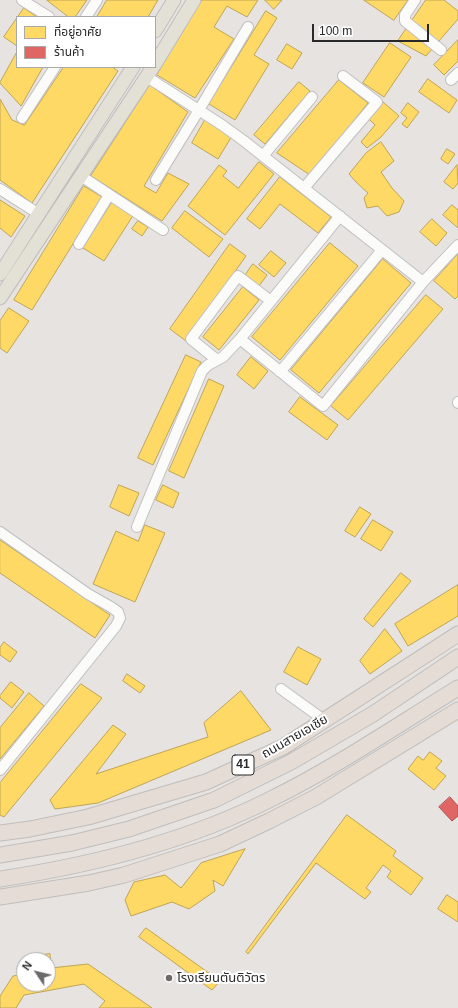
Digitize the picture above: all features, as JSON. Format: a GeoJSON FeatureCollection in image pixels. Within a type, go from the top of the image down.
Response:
{"type":"FeatureCollection","features":[{"type":"Feature","properties":{"kind":"highway","name":"ถนนสายเอเชีย"},"geometry":{"type":"LineString","coordinates":[[0,833],[30,829],[88,817],[206,782],[283,747],[458,634]]}},
{"type":"Feature","properties":{"kind":"highway","name":"ถนนสายเอเชีย"},"geometry":{"type":"LineString","coordinates":[[0,855],[72,843],[129,829],[214,800],[291,762],[373,714],[458,657]]}},
{"type":"Feature","properties":{"kind":"highway"},"geometry":{"type":"LineString","coordinates":[[0,879],[81,865],[161,844],[239,814],[329,768],[458,688]]}},
{"type":"Feature","properties":{"kind":"highway"},"geometry":{"type":"LineString","coordinates":[[0,897],[82,885],[124,875],[220,844],[316,797],[458,710]]}},
{"type":"Feature","properties":{"kind":"main road"},"geometry":{"type":"LineString","coordinates":[[156,29],[174,0]]}},
{"type":"Feature","properties":{"kind":"main road"},"geometry":{"type":"LineString","coordinates":[[156,62],[194,0]]}},
{"type":"Feature","properties":{"kind":"main road"},"geometry":{"type":"LineString","coordinates":[[0,274],[130,68]]}},
{"type":"Feature","properties":{"kind":"main road"},"geometry":{"type":"LineString","coordinates":[[0,298],[150,72]]}},
{"type":"Feature","properties":{"kind":"street"},"geometry":{"type":"LineString","coordinates":[[22,0],[47,16]]}},
{"type":"Feature","properties":{"kind":"street"},"geometry":{"type":"LineString","coordinates":[[87,16],[97,0]]}},
{"type":"Feature","properties":{"kind":"street"},"geometry":{"type":"LineString","coordinates":[[415,0],[405,15],[405,21],[441,50]]}},
{"type":"Feature","properties":{"kind":"street"},"geometry":{"type":"LineString","coordinates":[[156,180],[248,27]]}},
{"type":"Feature","properties":{"kind":"street"},"geometry":{"type":"LineString","coordinates":[[22,118],[53,68]]}},
{"type":"Feature","properties":{"kind":"street"},"geometry":{"type":"LineString","coordinates":[[150,72],[199,110],[222,125],[263,156],[423,282]]}},
{"type":"Feature","properties":{"kind":"street"},"geometry":{"type":"LineString","coordinates":[[304,188],[377,102],[343,76]]}},
{"type":"Feature","properties":{"kind":"street"},"geometry":{"type":"LineString","coordinates":[[263,156],[312,97]]}},
{"type":"Feature","properties":{"kind":"street"},"geometry":{"type":"LineString","coordinates":[[81,176],[163,230]]}},
{"type":"Feature","properties":{"kind":"street"},"geometry":{"type":"LineString","coordinates":[[0,189],[39,214]]}},
{"type":"Feature","properties":{"kind":"street"},"geometry":{"type":"LineString","coordinates":[[79,244],[109,195]]}},
{"type":"Feature","properties":{"kind":"street"},"geometry":{"type":"LineString","coordinates":[[137,526],[202,371],[208,365],[223,357],[240,339],[340,216]]}},
{"type":"Feature","properties":{"kind":"street"},"geometry":{"type":"LineString","coordinates":[[240,339],[323,406],[423,282],[458,245]]}},
{"type":"Feature","properties":{"kind":"street"},"geometry":{"type":"LineString","coordinates":[[280,372],[382,250]]}},
{"type":"Feature","properties":{"kind":"street"},"geometry":{"type":"LineString","coordinates":[[217,360],[191,339],[238,276],[271,301]]}},
{"type":"Feature","properties":{"kind":"street"},"geometry":{"type":"LineString","coordinates":[[0,532],[88,594],[118,612],[120,618],[116,626],[0,770]]}},
{"type":"Feature","properties":{"kind":"street"},"geometry":{"type":"LineString","coordinates":[[280,689],[324,720]]}},
{"type":"Feature","properties":{"kind":"building: ที่อยู่อาศัย"},"geometry":{"type":"Polygon","coordinates":[[[47,0],[87,0],[76,16],[68,16],[47,0]]]}},
{"type":"Feature","properties":{"kind":"building: ที่อยู่อาศัย"},"geometry":{"type":"Polygon","coordinates":[[[107,0],[158,0],[149,16],[98,16],[107,0]]]}},
{"type":"Feature","properties":{"kind":"building: ที่อยู่อาศัย"},"geometry":{"type":"Polygon","coordinates":[[[202,0],[258,0],[247,17],[227,6],[214,27],[234,39],[195,98],[157,75],[202,0]]]}},
{"type":"Feature","properties":{"kind":"building: ที่อยู่อาศัย"},"geometry":{"type":"Polygon","coordinates":[[[265,0],[282,0],[274,9],[265,0]]]}},
{"type":"Feature","properties":{"kind":"building: ที่อยู่อาศัย"},"geometry":{"type":"Polygon","coordinates":[[[364,0],[408,0],[394,20],[364,0]]]}},
{"type":"Feature","properties":{"kind":"building: ที่อยู่อาศัย"},"geometry":{"type":"Polygon","coordinates":[[[426,0],[444,0],[458,11],[458,19],[426,56],[398,41],[426,0]]]}},
{"type":"Feature","properties":{"kind":"building: ที่อยู่อาศัย"},"geometry":{"type":"Polygon","coordinates":[[[24,8],[36,16],[19,16],[24,8]]]}},
{"type":"Feature","properties":{"kind":"building: ที่อยู่อาศัย"},"geometry":{"type":"Polygon","coordinates":[[[266,11],[277,18],[254,55],[269,64],[235,120],[209,104],[266,11]]]}},
{"type":"Feature","properties":{"kind":"building: ที่อยู่อาศัย"},"geometry":{"type":"Polygon","coordinates":[[[16,19],[16,45],[4,37],[16,19]]]}},
{"type":"Feature","properties":{"kind":"building: ที่อยู่อาศัย"},"geometry":{"type":"Polygon","coordinates":[[[458,40],[458,61],[444,75],[434,65],[458,40]]]}},
{"type":"Feature","properties":{"kind":"building: ที่อยู่อาศัย"},"geometry":{"type":"Polygon","coordinates":[[[390,43],[411,57],[384,97],[363,83],[390,43]]]}},
{"type":"Feature","properties":{"kind":"building: ที่อยู่อาศัย"},"geometry":{"type":"Polygon","coordinates":[[[287,44],[302,53],[292,69],[277,60],[287,44]]]}},
{"type":"Feature","properties":{"kind":"building: ที่อยู่อาศัย"},"geometry":{"type":"Polygon","coordinates":[[[16,54],[16,68],[42,68],[21,106],[0,83],[16,54]]]}},
{"type":"Feature","properties":{"kind":"building: ที่อยู่อาศัย"},"geometry":{"type":"Polygon","coordinates":[[[63,68],[114,68],[118,71],[32,203],[0,180],[0,99],[12,120],[24,125],[63,68]]]}},
{"type":"Feature","properties":{"kind":"building: ที่อยู่อาศัย"},"geometry":{"type":"Polygon","coordinates":[[[428,79],[457,100],[449,113],[419,92],[428,79]]]}},
{"type":"Feature","properties":{"kind":"building: ที่อยู่อาศัย"},"geometry":{"type":"Polygon","coordinates":[[[339,80],[368,103],[310,175],[277,153],[339,80]]]}},
{"type":"Feature","properties":{"kind":"building: ที่อยู่อาศัย"},"geometry":{"type":"Polygon","coordinates":[[[299,82],[310,91],[265,144],[254,135],[299,82]]]}},
{"type":"Feature","properties":{"kind":"building: ที่อยู่อาศัย"},"geometry":{"type":"Polygon","coordinates":[[[150,85],[188,112],[144,186],[156,193],[168,173],[189,184],[162,221],[91,176],[150,85]]]}},
{"type":"Feature","properties":{"kind":"building: ที่อยู่อาศัย"},"geometry":{"type":"Polygon","coordinates":[[[383,102],[399,116],[381,137],[367,148],[361,142],[375,125],[369,119],[383,102]]]}},
{"type":"Feature","properties":{"kind":"building: ที่อยู่อาศัย"},"geometry":{"type":"Polygon","coordinates":[[[408,103],[419,112],[407,128],[402,124],[407,118],[401,113],[408,103]]]}},
{"type":"Feature","properties":{"kind":"building: ที่อยู่อาศัย"},"geometry":{"type":"Polygon","coordinates":[[[205,120],[232,136],[218,159],[192,143],[205,120]]]}},
{"type":"Feature","properties":{"kind":"building: ที่อยู่อาศัย"},"geometry":{"type":"Polygon","coordinates":[[[381,142],[394,161],[381,172],[392,188],[404,201],[399,212],[387,216],[378,206],[367,208],[364,198],[368,193],[349,174],[366,153],[381,142]]]}},
{"type":"Feature","properties":{"kind":"building: ที่อยู่อาศัย"},"geometry":{"type":"Polygon","coordinates":[[[447,149],[455,154],[448,164],[441,159],[447,149]]]}},
{"type":"Feature","properties":{"kind":"building: ที่อยู่อาศัย"},"geometry":{"type":"Polygon","coordinates":[[[259,162],[274,174],[225,235],[188,206],[219,165],[227,171],[223,176],[238,188],[259,162]]]}},
{"type":"Feature","properties":{"kind":"building: ที่อยู่อาศัย"},"geometry":{"type":"Polygon","coordinates":[[[457,165],[458,183],[453,189],[444,182],[457,165]]]}},
{"type":"Feature","properties":{"kind":"building: ที่อยู่อาศัย"},"geometry":{"type":"Polygon","coordinates":[[[280,177],[331,217],[318,233],[280,204],[260,229],[247,219],[280,177]]]}},
{"type":"Feature","properties":{"kind":"building: ที่อยู่อาศัย"},"geometry":{"type":"Polygon","coordinates":[[[84,186],[102,197],[32,310],[14,300],[84,186]]]}},
{"type":"Feature","properties":{"kind":"building: ที่อยู่อาศัย"},"geometry":{"type":"Polygon","coordinates":[[[0,200],[25,216],[11,237],[0,228],[0,200]]]}},
{"type":"Feature","properties":{"kind":"building: ที่อยู่อาศัย"},"geometry":{"type":"Polygon","coordinates":[[[113,201],[134,214],[104,261],[83,248],[113,201]]]}},
{"type":"Feature","properties":{"kind":"building: ที่อยู่อาศัย"},"geometry":{"type":"Polygon","coordinates":[[[452,205],[458,210],[458,228],[443,215],[452,205]]]}},
{"type":"Feature","properties":{"kind":"building: ที่อยู่อาศัย"},"geometry":{"type":"Polygon","coordinates":[[[185,211],[223,239],[209,257],[172,228],[185,211]]]}},
{"type":"Feature","properties":{"kind":"building: ที่อยู่อาศัย"},"geometry":{"type":"Polygon","coordinates":[[[432,219],[447,233],[436,246],[420,232],[432,219]]]}},
{"type":"Feature","properties":{"kind":"building: ที่อยู่อาศัย"},"geometry":{"type":"Polygon","coordinates":[[[138,221],[148,227],[142,236],[132,229],[138,221]]]}},
{"type":"Feature","properties":{"kind":"building: ที่อยู่อาศัย"},"geometry":{"type":"Polygon","coordinates":[[[330,243],[358,266],[280,360],[252,337],[330,243]]]}},
{"type":"Feature","properties":{"kind":"building: ที่อยู่อาศัย"},"geometry":{"type":"Polygon","coordinates":[[[230,244],[246,256],[186,341],[170,329],[230,244]]]}},
{"type":"Feature","properties":{"kind":"building: ที่อยู่อาศัย"},"geometry":{"type":"Polygon","coordinates":[[[271,251],[286,263],[274,277],[259,265],[271,251]]]}},
{"type":"Feature","properties":{"kind":"building: ที่อยู่อาศัย"},"geometry":{"type":"Polygon","coordinates":[[[458,254],[458,296],[455,299],[434,281],[458,254]]]}},
{"type":"Feature","properties":{"kind":"building: ที่อยู่อาศัย"},"geometry":{"type":"Polygon","coordinates":[[[383,259],[411,283],[319,393],[291,370],[383,259]]]}},
{"type":"Feature","properties":{"kind":"building: ที่อยู่อาศัย"},"geometry":{"type":"Polygon","coordinates":[[[253,264],[267,275],[259,286],[245,276],[253,264]]]}},
{"type":"Feature","properties":{"kind":"building: ที่อยู่อาศัย"},"geometry":{"type":"Polygon","coordinates":[[[243,287],[259,300],[219,350],[203,337],[243,287]]]}},
{"type":"Feature","properties":{"kind":"building: ที่อยู่อาศัย"},"geometry":{"type":"Polygon","coordinates":[[[426,295],[443,309],[348,420],[331,406],[426,295]]]}},
{"type":"Feature","properties":{"kind":"building: ที่อยู่อาศัย"},"geometry":{"type":"Polygon","coordinates":[[[9,308],[29,321],[7,353],[0,348],[0,321],[9,308]]]}},
{"type":"Feature","properties":{"kind":"building: ที่อยู่อาศัย"},"geometry":{"type":"Polygon","coordinates":[[[186,355],[201,362],[153,465],[138,458],[186,355]]]}},
{"type":"Feature","properties":{"kind":"building: ที่อยู่อาศัย"},"geometry":{"type":"Polygon","coordinates":[[[251,357],[268,371],[254,389],[237,375],[251,357]]]}},
{"type":"Feature","properties":{"kind":"building: ที่อยู่อาศัย"},"geometry":{"type":"Polygon","coordinates":[[[209,379],[224,386],[184,478],[169,471],[209,379]]]}},
{"type":"Feature","properties":{"kind":"building: ที่อยู่อาศัย"},"geometry":{"type":"Polygon","coordinates":[[[300,397],[338,425],[327,440],[289,412],[300,397]]]}},
{"type":"Feature","properties":{"kind":"building: ที่อยู่อาศัย"},"geometry":{"type":"Polygon","coordinates":[[[119,485],[139,493],[129,516],[110,507],[119,485]]]}},
{"type":"Feature","properties":{"kind":"building: ที่อยู่อาศัย"},"geometry":{"type":"Polygon","coordinates":[[[163,485],[179,493],[173,508],[156,500],[163,485]]]}},
{"type":"Feature","properties":{"kind":"building: ที่อยู่อาศัย"},"geometry":{"type":"Polygon","coordinates":[[[360,507],[371,514],[355,537],[345,531],[360,507]]]}},
{"type":"Feature","properties":{"kind":"building: ที่อยู่อาศัย"},"geometry":{"type":"Polygon","coordinates":[[[373,520],[393,532],[381,551],[361,539],[373,520]]]}},
{"type":"Feature","properties":{"kind":"building: ที่อยู่อาศัย"},"geometry":{"type":"Polygon","coordinates":[[[145,525],[165,533],[135,602],[93,584],[116,531],[138,541],[145,525]]]}},
{"type":"Feature","properties":{"kind":"building: ที่อยู่อาศัย"},"geometry":{"type":"Polygon","coordinates":[[[0,540],[110,615],[95,638],[0,573],[0,540]]]}},
{"type":"Feature","properties":{"kind":"building: ที่อยู่อาศัย"},"geometry":{"type":"Polygon","coordinates":[[[401,573],[411,581],[373,627],[364,619],[401,573]]]}},
{"type":"Feature","properties":{"kind":"building: ที่อยู่อาศัย"},"geometry":{"type":"Polygon","coordinates":[[[458,585],[458,616],[408,646],[395,624],[458,585]]]}},
{"type":"Feature","properties":{"kind":"building: ที่อยู่อาศัย"},"geometry":{"type":"Polygon","coordinates":[[[385,629],[402,651],[370,674],[360,661],[385,629]]]}},
{"type":"Feature","properties":{"kind":"building: ที่อยู่อาศัย"},"geometry":{"type":"Polygon","coordinates":[[[4,642],[17,652],[10,662],[0,655],[0,648],[4,642]]]}},
{"type":"Feature","properties":{"kind":"building: ที่อยู่อาศัย"},"geometry":{"type":"Polygon","coordinates":[[[298,647],[321,659],[307,685],[284,672],[298,647]]]}},
{"type":"Feature","properties":{"kind":"building: ที่อยู่อาศัย"},"geometry":{"type":"Polygon","coordinates":[[[127,674],[145,686],[140,693],[123,681],[127,674]]]}},
{"type":"Feature","properties":{"kind":"building: ที่อยู่อาศัย"},"geometry":{"type":"Polygon","coordinates":[[[11,682],[24,692],[12,708],[0,698],[11,682]]]}},
{"type":"Feature","properties":{"kind":"building: ที่อยู่อาศัย"},"geometry":{"type":"Polygon","coordinates":[[[81,684],[102,698],[4,817],[0,815],[0,783],[81,684]]]}},
{"type":"Feature","properties":{"kind":"building: ที่อยู่อาศัย"},"geometry":{"type":"Polygon","coordinates":[[[241,691],[271,730],[98,803],[55,809],[50,800],[113,725],[126,734],[96,774],[208,737],[204,723],[241,691]]]}},
{"type":"Feature","properties":{"kind":"building: ที่อยู่อาศัย"},"geometry":{"type":"Polygon","coordinates":[[[29,693],[44,706],[0,759],[0,728],[29,693]]]}},
{"type":"Feature","properties":{"kind":"building: ที่อยู่อาศัย"},"geometry":{"type":"Polygon","coordinates":[[[430,752],[442,761],[436,768],[446,776],[434,790],[408,769],[418,756],[423,760],[430,752]]]}},
{"type":"Feature","properties":{"kind":"building: ที่อยู่อาศัย"},"geometry":{"type":"Polygon","coordinates":[[[347,815],[396,851],[393,856],[423,878],[411,895],[387,877],[391,871],[383,865],[366,888],[371,892],[365,899],[316,863],[248,954],[246,952],[347,815]]]}},
{"type":"Feature","properties":{"kind":"building: ที่อยู่อาศัย"},"geometry":{"type":"Polygon","coordinates":[[[245,849],[223,886],[213,880],[215,891],[189,909],[172,902],[131,916],[125,900],[134,882],[165,875],[181,888],[201,863],[245,849]]]}},
{"type":"Feature","properties":{"kind":"building: ที่อยู่อาศัย"},"geometry":{"type":"Polygon","coordinates":[[[447,895],[458,902],[458,922],[438,909],[447,895]]]}},
{"type":"Feature","properties":{"kind":"building: ที่อยู่อาศัย"},"geometry":{"type":"Polygon","coordinates":[[[146,928],[220,981],[212,990],[139,937],[146,928]]]}},
{"type":"Feature","properties":{"kind":"building: ที่อยู่อาศัย"},"geometry":{"type":"Polygon","coordinates":[[[88,964],[152,1008],[99,1008],[105,1001],[84,984],[56,989],[56,967],[88,964]]]}},
{"type":"Feature","properties":{"kind":"building: ที่อยู่อาศัย"},"geometry":{"type":"Polygon","coordinates":[[[16,975],[16,992],[40,992],[24,995],[16,1008],[0,1008],[0,996],[13,976],[16,975]]]}},
{"type":"Feature","properties":{"kind":"building: ร้านค้า"},"geometry":{"type":"Polygon","coordinates":[[[450,797],[458,806],[458,816],[452,821],[439,807],[450,797]]]}},
{"type":"Feature","properties":{"kind":"place","name":"โรงเรียนตันติวัตร"},"geometry":{"type":"Point","coordinates":[169,978]}}]}
